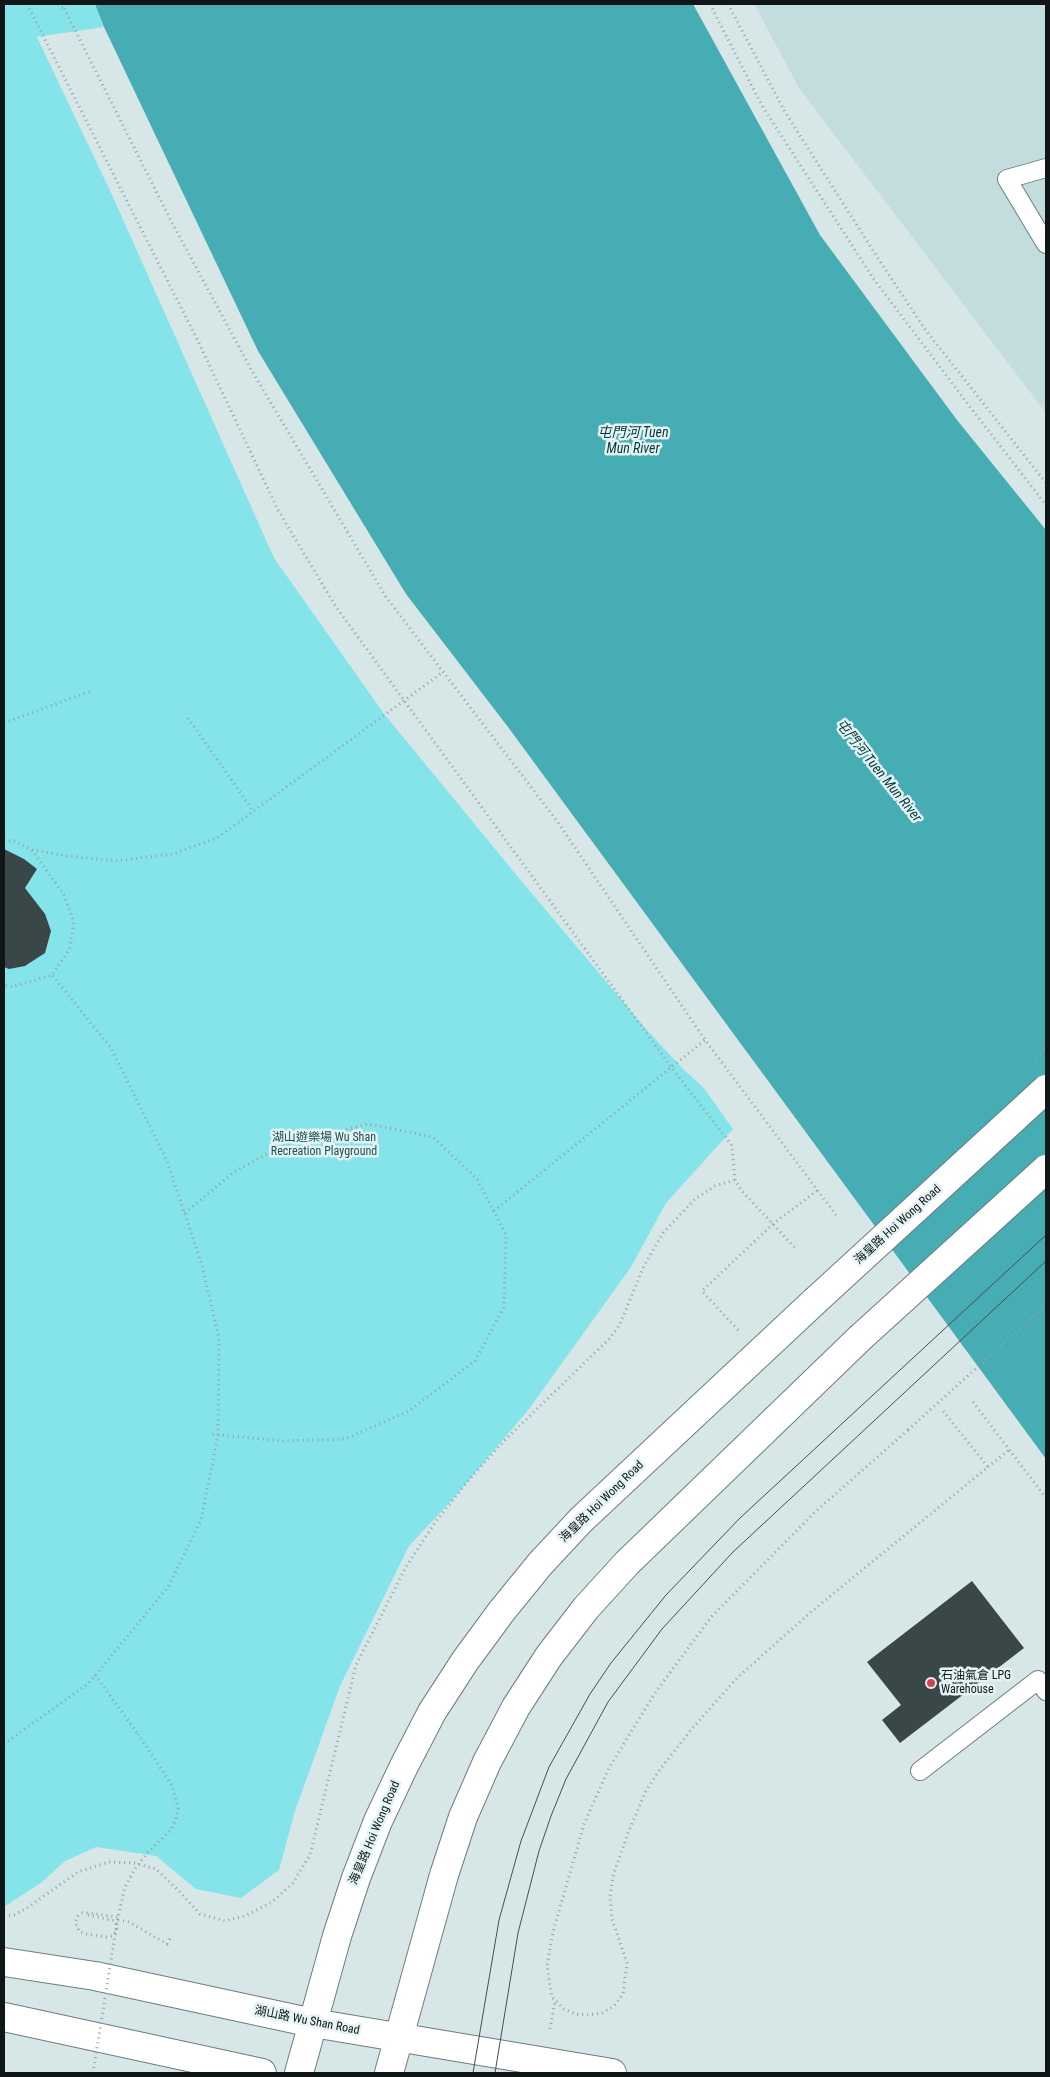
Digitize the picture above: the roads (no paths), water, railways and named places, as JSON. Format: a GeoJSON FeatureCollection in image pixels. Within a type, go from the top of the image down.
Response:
{"type":"FeatureCollection","features":[{"type":"Feature","properties":{"kind":"main road","name":"海皇路 Hoi Wong Road"},"geometry":{"type":"LineString","coordinates":[[299,2073],[339,1928],[378,1821],[432,1712],[465,1661],[501,1612],[540,1564],[581,1520],[815,1301],[1046,1089]]}},
{"type":"Feature","properties":{"kind":"main road"},"geometry":{"type":"LineString","coordinates":[[389,2073],[444,1875],[463,1817],[487,1762],[516,1708],[549,1656],[586,1608],[627,1563],[860,1338],[1046,1169]]}},
{"type":"Feature","properties":{"kind":"main road","name":"湖山路 Wu Shan Road"},"geometry":{"type":"LineString","coordinates":[[4,1962],[96,1976],[313,2023],[612,2073]]}},
{"type":"Feature","properties":{"kind":"main road"},"geometry":{"type":"LineString","coordinates":[[4,2017],[262,2073]]}},
{"type":"Feature","properties":{"kind":"lane"},"geometry":{"type":"LineString","coordinates":[[1046,168],[1006,179],[1046,244]]}},
{"type":"Feature","properties":{"kind":"lane"},"geometry":{"type":"LineString","coordinates":[[920,1771],[1038,1680],[1046,1691]]}},
{"type":"Feature","properties":{"kind":"water","name":"屯門河 Tuen Mun River"},"geometry":{"type":"Polygon","coordinates":[[[95,4],[693,4],[820,235],[957,420],[1046,530],[1046,1459],[508,727],[406,594],[258,351],[104,27],[95,4]]]}},
{"type":"Feature","properties":{"kind":"tram line"},"geometry":{"type":"LineString","coordinates":[[473,2073],[499,1920],[521,1841],[549,1767],[590,1694],[611,1663],[666,1595],[740,1518],[1046,1235]]}},
{"type":"Feature","properties":{"kind":"tram line"},"geometry":{"type":"LineString","coordinates":[[495,2073],[518,1933],[539,1851],[566,1779],[608,1702],[662,1629],[733,1552],[1046,1261]]}},
{"type":"Feature","properties":{"kind":"place","name":"石油氣倉 LPG Warehouse"},"geometry":{"type":"Point","coordinates":[931,1683]}},
{"type":"Feature","properties":{"kind":"park label","name":"湖山遊樂場 Wu Shan Recreation Playground"},"geometry":{"type":"Point","coordinates":[324,1145]}}]}
